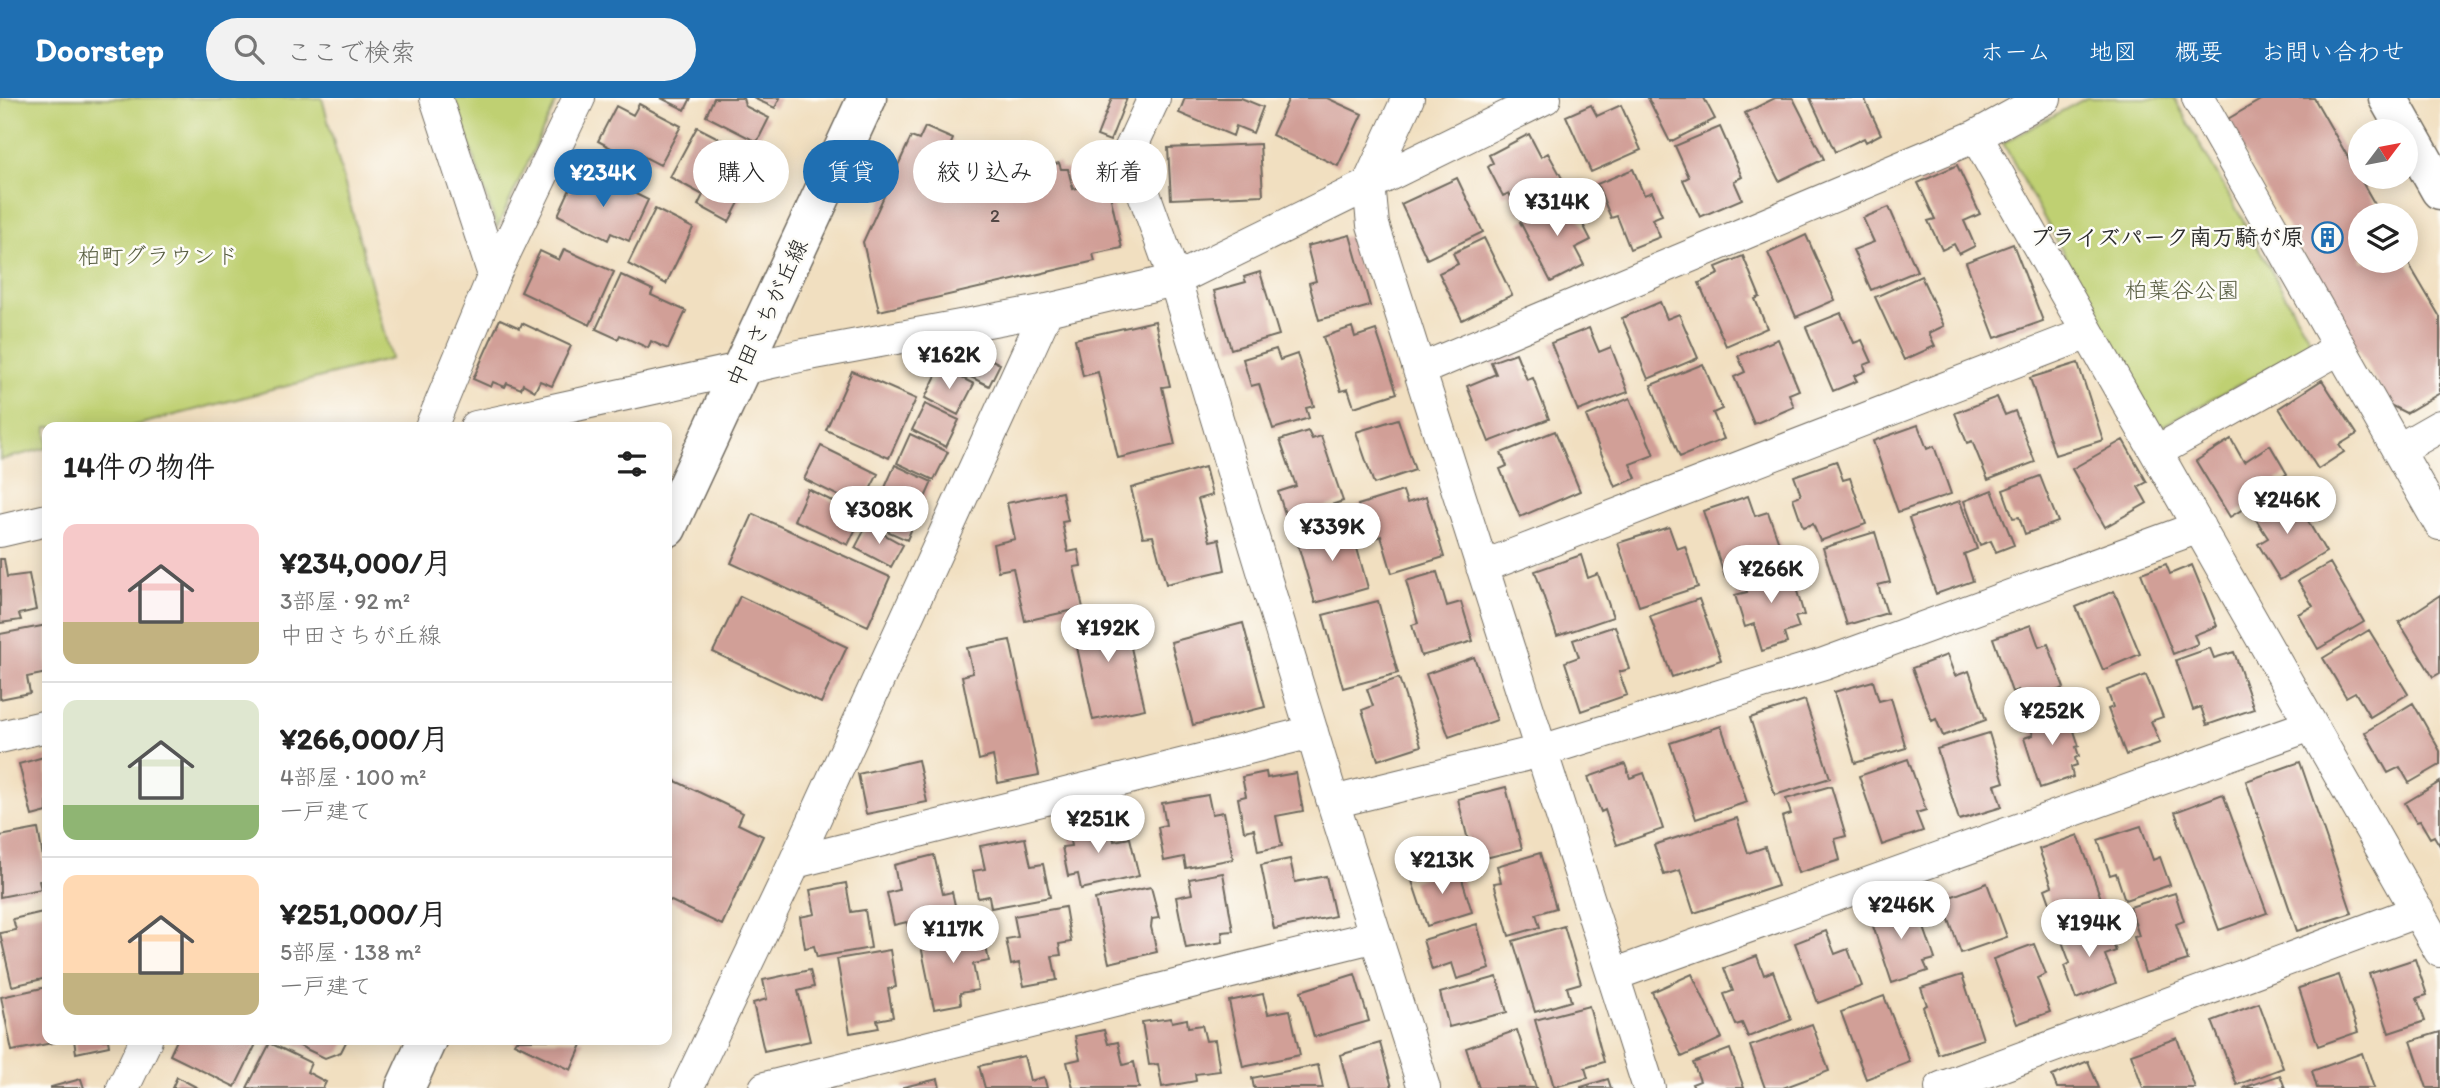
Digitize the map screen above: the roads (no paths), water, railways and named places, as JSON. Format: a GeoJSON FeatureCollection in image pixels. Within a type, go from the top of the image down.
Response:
{"type":"FeatureCollection","features":[{"type":"Feature","properties":{"kind":"street"},"geometry":{"type":"LineString","coordinates":[[436,98],[494,275]]}},
{"type":"Feature","properties":{"kind":"street"},"geometry":{"type":"LineString","coordinates":[[433,422],[494,275],[579,98]]}},
{"type":"Feature","properties":{"kind":"street","name":"中田さちが丘線"},"geometry":{"type":"LineString","coordinates":[[672,517],[867,98]]}},
{"type":"Feature","properties":{"kind":"street"},"geometry":{"type":"LineString","coordinates":[[1154,98],[1129,152],[1175,280],[1333,802],[1424,1088]]}},
{"type":"Feature","properties":{"kind":"street"},"geometry":{"type":"LineString","coordinates":[[1408,98],[1369,183],[1373,225],[1649,1088]]}},
{"type":"Feature","properties":{"kind":"street"},"geometry":{"type":"LineString","coordinates":[[499,422],[804,355],[1047,310],[1175,280],[1545,98]]}},
{"type":"Feature","properties":{"kind":"street"},"geometry":{"type":"LineString","coordinates":[[1419,370],[1976,136],[2045,98]]}},
{"type":"Feature","properties":{"kind":"street"},"geometry":{"type":"LineString","coordinates":[[2199,98],[2440,524]]}},
{"type":"Feature","properties":{"kind":"street"},"geometry":{"type":"LineString","coordinates":[[2388,98],[2440,190]]}},
{"type":"Feature","properties":{"kind":"street"},"geometry":{"type":"LineString","coordinates":[[1976,136],[2440,951]]}},
{"type":"Feature","properties":{"kind":"street"},"geometry":{"type":"LineString","coordinates":[[687,1088],[795,862],[1047,310]]}},
{"type":"Feature","properties":{"kind":"street"},"geometry":{"type":"LineString","coordinates":[[1482,567],[2088,333]]}},
{"type":"Feature","properties":{"kind":"street"},"geometry":{"type":"LineString","coordinates":[[2157,453],[2340,348]]}},
{"type":"Feature","properties":{"kind":"street"},"geometry":{"type":"LineString","coordinates":[[2398,450],[2440,426]]}},
{"type":"Feature","properties":{"kind":"street"},"geometry":{"type":"LineString","coordinates":[[0,531],[42,521]]}},
{"type":"Feature","properties":{"kind":"street"},"geometry":{"type":"LineString","coordinates":[[1333,802],[1541,751],[1824,664],[2199,527]]}},
{"type":"Feature","properties":{"kind":"street"},"geometry":{"type":"LineString","coordinates":[[1613,975],[2311,725]]}},
{"type":"Feature","properties":{"kind":"street"},"geometry":{"type":"LineString","coordinates":[[0,737],[42,727]]}},
{"type":"Feature","properties":{"kind":"street"},"geometry":{"type":"LineString","coordinates":[[795,862],[1312,732]]}},
{"type":"Feature","properties":{"kind":"street"},"geometry":{"type":"LineString","coordinates":[[1941,1088],[2417,911]]}},
{"type":"Feature","properties":{"kind":"street"},"geometry":{"type":"LineString","coordinates":[[765,1088],[1376,936]]}},
{"type":"Feature","properties":{"kind":"street"},"geometry":{"type":"LineString","coordinates":[[123,1088],[144,1045]]}},
{"type":"Feature","properties":{"kind":"street"},"geometry":{"type":"LineString","coordinates":[[405,1088],[425,1045]]}},
{"type":"Feature","properties":{"kind":"place","name":"プライズパーク南万騎が原"},"geometry":{"type":"Point","coordinates":[2327,237]}},
{"type":"Feature","properties":{"kind":"park label","name":"柏町グラウンド"},"geometry":{"type":"Point","coordinates":[158,256]}},
{"type":"Feature","properties":{"kind":"park label","name":"柏葉谷公園"},"geometry":{"type":"Point","coordinates":[2182,290]}}]}
